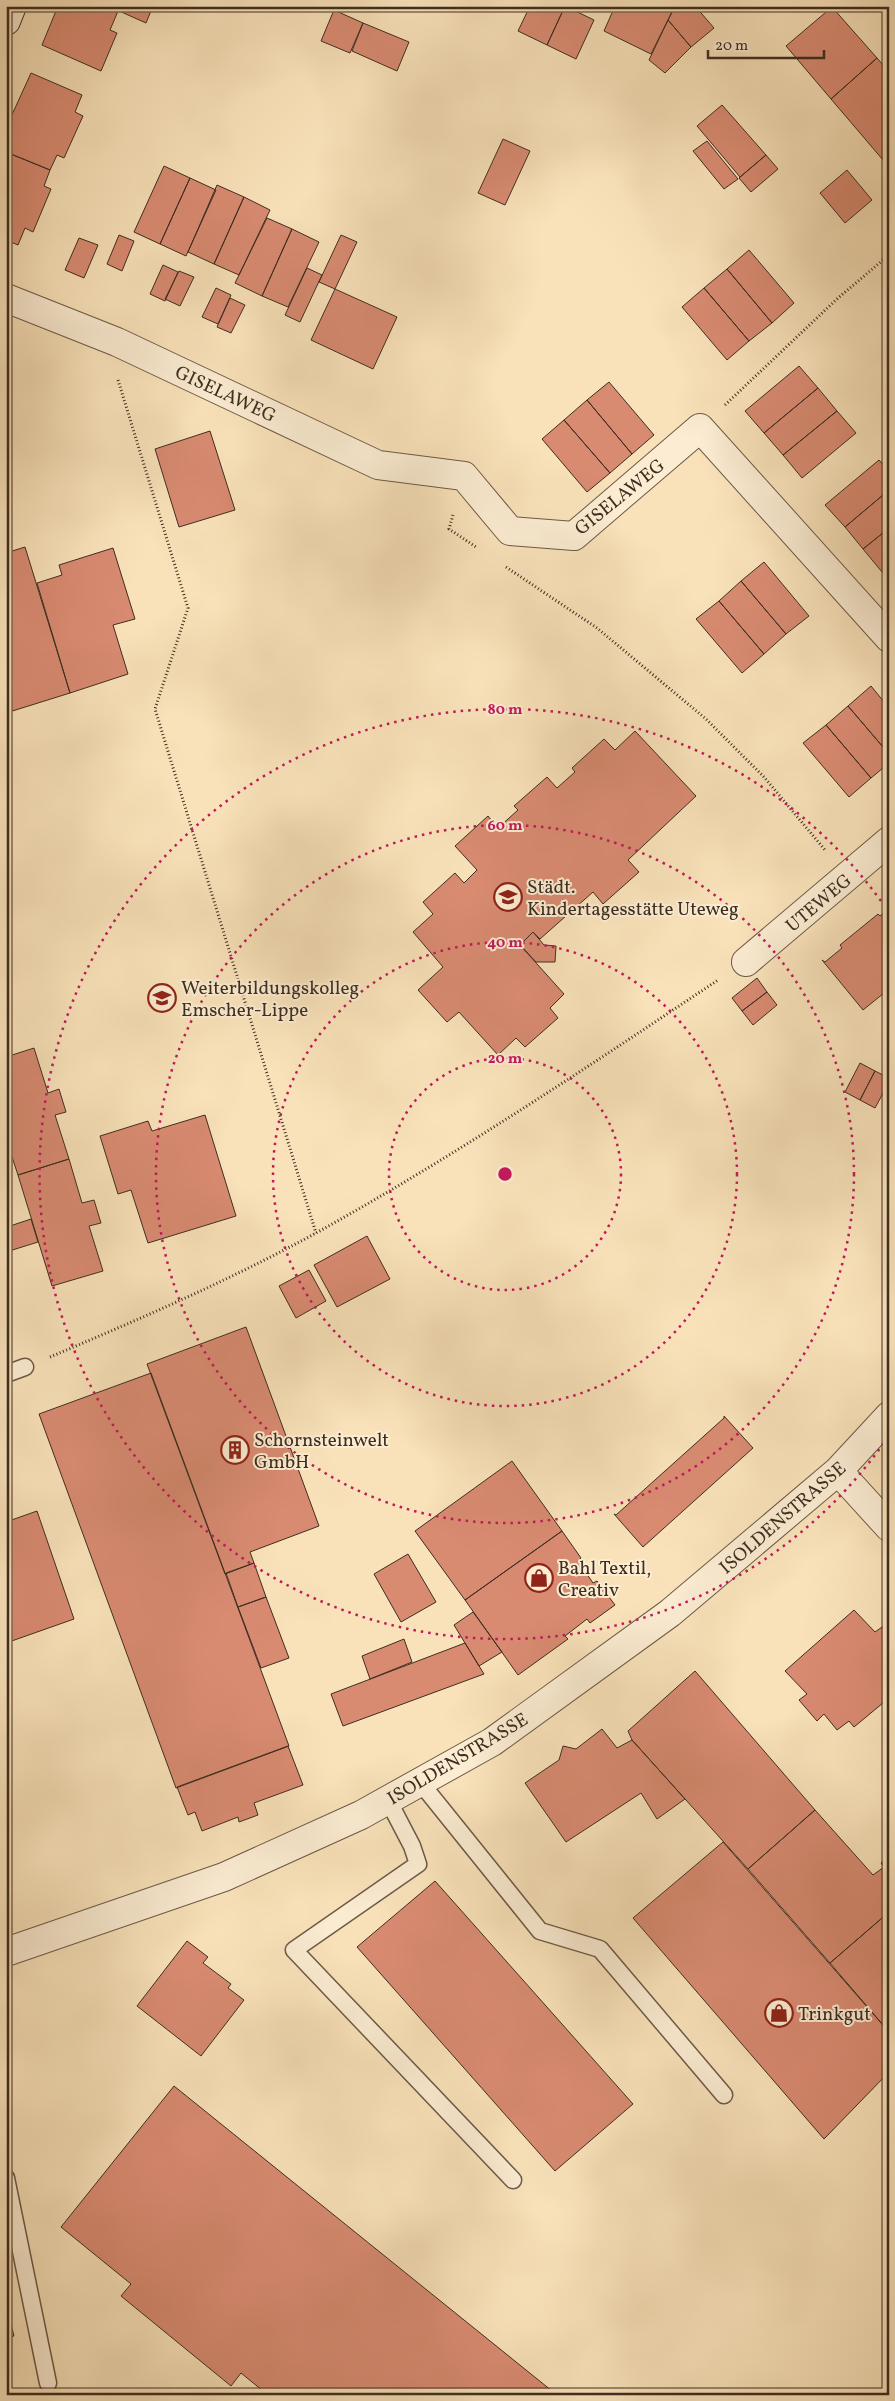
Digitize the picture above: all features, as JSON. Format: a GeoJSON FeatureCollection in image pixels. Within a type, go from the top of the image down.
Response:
{"type":"FeatureCollection","features":[{"type":"Feature","properties":{"kind":"street"},"geometry":{"type":"LineString","coordinates":[[6,21],[12,6]]}},
{"type":"Feature","properties":{"kind":"street","name":"GISELAWEG"},"geometry":{"type":"LineString","coordinates":[[6,298],[118,342],[378,465],[464,476],[510,531],[574,536],[700,428]]}},
{"type":"Feature","properties":{"kind":"street"},"geometry":{"type":"LineString","coordinates":[[700,428],[889,638]]}},
{"type":"Feature","properties":{"kind":"street","name":"UTEWEG"},"geometry":{"type":"LineString","coordinates":[[746,962],[889,841]]}},
{"type":"Feature","properties":{"kind":"street","name":"ISOLDENSTRASSE"},"geometry":{"type":"LineString","coordinates":[[6,1952],[224,1877],[361,1816],[492,1742],[670,1613],[838,1471],[889,1416]]}},
{"type":"Feature","properties":{"kind":"street"},"geometry":{"type":"LineString","coordinates":[[838,1471],[889,1527]]}},
{"type":"Feature","properties":{"kind":"lane"},"geometry":{"type":"LineString","coordinates":[[6,1374],[26,1367]]}},
{"type":"Feature","properties":{"kind":"lane"},"geometry":{"type":"LineString","coordinates":[[420,1782],[540,1931],[600,1949],[724,2095]]}},
{"type":"Feature","properties":{"kind":"lane"},"geometry":{"type":"LineString","coordinates":[[388,1800],[412,1846],[418,1864],[294,1950],[513,2180]]}},
{"type":"Feature","properties":{"kind":"lane"},"geometry":{"type":"LineString","coordinates":[[6,2178],[48,2383]]}},
{"type":"Feature","properties":{"kind":"path"},"geometry":{"type":"LineString","coordinates":[[700,428],[831,304],[889,255]]}},
{"type":"Feature","properties":{"kind":"path"},"geometry":{"type":"LineString","coordinates":[[118,342],[118,386],[188,608],[155,709],[316,1233]]}},
{"type":"Feature","properties":{"kind":"path"},"geometry":{"type":"LineString","coordinates":[[464,476],[449,529],[482,551]]}},
{"type":"Feature","properties":{"kind":"path"},"geometry":{"type":"LineString","coordinates":[[498,562],[597,628],[706,719],[764,777],[848,877]]}},
{"type":"Feature","properties":{"kind":"path"},"geometry":{"type":"LineString","coordinates":[[26,1367],[172,1306],[316,1233],[516,1115],[746,962]]}},
{"type":"Feature","properties":{"kind":"building"},"geometry":{"type":"Polygon","coordinates":[[[58,6],[108,6],[118,11],[110,30],[117,33],[101,71],[42,45],[58,6]]]}},
{"type":"Feature","properties":{"kind":"building"},"geometry":{"type":"Polygon","coordinates":[[[108,6],[153,6],[146,23],[108,6]]]}},
{"type":"Feature","properties":{"kind":"building"},"geometry":{"type":"Polygon","coordinates":[[[530,6],[565,6],[547,45],[518,31],[530,6]]]}},
{"type":"Feature","properties":{"kind":"building"},"geometry":{"type":"Polygon","coordinates":[[[565,6],[594,20],[576,59],[547,45],[565,6]]]}},
{"type":"Feature","properties":{"kind":"building"},"geometry":{"type":"Polygon","coordinates":[[[615,6],[675,6],[651,54],[604,31],[615,6]]]}},
{"type":"Feature","properties":{"kind":"building"},"geometry":{"type":"Polygon","coordinates":[[[675,6],[695,6],[714,28],[691,47],[668,20],[675,6]]]}},
{"type":"Feature","properties":{"kind":"building"},"geometry":{"type":"Polygon","coordinates":[[[832,7],[877,58],[831,99],[786,46],[832,7]]]}},
{"type":"Feature","properties":{"kind":"building"},"geometry":{"type":"Polygon","coordinates":[[[334,10],[363,23],[350,53],[321,41],[334,10]]]}},
{"type":"Feature","properties":{"kind":"building"},"geometry":{"type":"Polygon","coordinates":[[[668,20],[691,47],[665,73],[649,60],[668,20]]]}},
{"type":"Feature","properties":{"kind":"building"},"geometry":{"type":"Polygon","coordinates":[[[363,23],[409,42],[397,71],[352,51],[363,23]]]}},
{"type":"Feature","properties":{"kind":"building"},"geometry":{"type":"Polygon","coordinates":[[[877,58],[889,72],[889,155],[883,160],[831,99],[877,58]]]}},
{"type":"Feature","properties":{"kind":"building"},"geometry":{"type":"Polygon","coordinates":[[[31,73],[82,95],[75,112],[83,116],[64,158],[57,155],[50,170],[6,152],[6,128],[31,73]]]}},
{"type":"Feature","properties":{"kind":"building"},"geometry":{"type":"Polygon","coordinates":[[[722,105],[766,155],[740,177],[697,126],[722,105]]]}},
{"type":"Feature","properties":{"kind":"building"},"geometry":{"type":"Polygon","coordinates":[[[503,139],[530,151],[505,205],[478,193],[503,139]]]}},
{"type":"Feature","properties":{"kind":"building"},"geometry":{"type":"Polygon","coordinates":[[[707,141],[738,179],[724,189],[693,151],[707,141]]]}},
{"type":"Feature","properties":{"kind":"building"},"geometry":{"type":"Polygon","coordinates":[[[6,152],[50,170],[44,186],[51,189],[33,232],[25,228],[18,245],[6,240],[6,152]]]}},
{"type":"Feature","properties":{"kind":"building"},"geometry":{"type":"Polygon","coordinates":[[[766,155],[778,169],[751,192],[739,178],[766,155]]]}},
{"type":"Feature","properties":{"kind":"building"},"geometry":{"type":"Polygon","coordinates":[[[164,166],[190,178],[160,244],[134,232],[164,166]]]}},
{"type":"Feature","properties":{"kind":"building"},"geometry":{"type":"Polygon","coordinates":[[[847,170],[872,200],[845,223],[820,193],[847,170]]]}},
{"type":"Feature","properties":{"kind":"building"},"geometry":{"type":"Polygon","coordinates":[[[190,178],[216,190],[186,256],[160,244],[190,178]]]}},
{"type":"Feature","properties":{"kind":"building"},"geometry":{"type":"Polygon","coordinates":[[[217,185],[244,197],[214,264],[188,252],[217,185]]]}},
{"type":"Feature","properties":{"kind":"building"},"geometry":{"type":"Polygon","coordinates":[[[244,197],[270,210],[239,275],[214,264],[244,197]]]}},
{"type":"Feature","properties":{"kind":"building"},"geometry":{"type":"Polygon","coordinates":[[[267,218],[292,229],[262,296],[235,283],[267,218]]]}},
{"type":"Feature","properties":{"kind":"building"},"geometry":{"type":"Polygon","coordinates":[[[292,229],[319,242],[288,307],[262,296],[292,229]]]}},
{"type":"Feature","properties":{"kind":"building"},"geometry":{"type":"Polygon","coordinates":[[[119,235],[134,241],[122,271],[107,264],[119,235]]]}},
{"type":"Feature","properties":{"kind":"building"},"geometry":{"type":"Polygon","coordinates":[[[341,235],[357,242],[335,289],[319,282],[341,235]]]}},
{"type":"Feature","properties":{"kind":"building"},"geometry":{"type":"Polygon","coordinates":[[[79,238],[98,245],[84,278],[65,270],[79,238]]]}},
{"type":"Feature","properties":{"kind":"building"},"geometry":{"type":"Polygon","coordinates":[[[749,250],[794,303],[772,323],[727,269],[749,250]]]}},
{"type":"Feature","properties":{"kind":"building"},"geometry":{"type":"Polygon","coordinates":[[[163,265],[178,272],[165,301],[150,294],[163,265]]]}},
{"type":"Feature","properties":{"kind":"building"},"geometry":{"type":"Polygon","coordinates":[[[307,268],[322,275],[300,322],[285,315],[307,268]]]}},
{"type":"Feature","properties":{"kind":"building"},"geometry":{"type":"Polygon","coordinates":[[[727,269],[772,323],[749,341],[704,288],[727,269]]]}},
{"type":"Feature","properties":{"kind":"building"},"geometry":{"type":"Polygon","coordinates":[[[179,271],[194,277],[180,306],[165,299],[179,271]]]}},
{"type":"Feature","properties":{"kind":"building"},"geometry":{"type":"Polygon","coordinates":[[[216,288],[231,295],[218,324],[202,317],[216,288]]]}},
{"type":"Feature","properties":{"kind":"building"},"geometry":{"type":"Polygon","coordinates":[[[704,288],[749,341],[727,360],[682,307],[704,288]]]}},
{"type":"Feature","properties":{"kind":"building"},"geometry":{"type":"Polygon","coordinates":[[[335,289],[397,317],[373,369],[311,340],[335,289]]]}},
{"type":"Feature","properties":{"kind":"building"},"geometry":{"type":"Polygon","coordinates":[[[230,298],[245,305],[231,333],[217,327],[230,298]]]}},
{"type":"Feature","properties":{"kind":"building"},"geometry":{"type":"Polygon","coordinates":[[[799,366],[818,388],[764,433],[745,411],[799,366]]]}},
{"type":"Feature","properties":{"kind":"building"},"geometry":{"type":"Polygon","coordinates":[[[609,382],[654,435],[632,454],[587,400],[609,382]]]}},
{"type":"Feature","properties":{"kind":"building"},"geometry":{"type":"Polygon","coordinates":[[[818,388],[837,411],[783,455],[764,433],[818,388]]]}},
{"type":"Feature","properties":{"kind":"building"},"geometry":{"type":"Polygon","coordinates":[[[587,400],[632,454],[610,473],[564,420],[587,400]]]}},
{"type":"Feature","properties":{"kind":"building"},"geometry":{"type":"Polygon","coordinates":[[[837,411],[856,433],[802,478],[783,455],[837,411]]]}},
{"type":"Feature","properties":{"kind":"building"},"geometry":{"type":"Polygon","coordinates":[[[564,420],[610,473],[587,492],[542,439],[564,420]]]}},
{"type":"Feature","properties":{"kind":"building"},"geometry":{"type":"Polygon","coordinates":[[[210,431],[235,510],[179,527],[155,449],[210,431]]]}},
{"type":"Feature","properties":{"kind":"building"},"geometry":{"type":"Polygon","coordinates":[[[879,460],[889,471],[889,490],[845,527],[825,505],[879,460]]]}},
{"type":"Feature","properties":{"kind":"building"},"geometry":{"type":"Polygon","coordinates":[[[889,490],[889,528],[863,549],[845,527],[889,490]]]}},
{"type":"Feature","properties":{"kind":"building"},"geometry":{"type":"Polygon","coordinates":[[[889,528],[889,567],[882,572],[863,549],[889,528]]]}},
{"type":"Feature","properties":{"kind":"building"},"geometry":{"type":"Polygon","coordinates":[[[25,547],[70,693],[6,713],[6,553],[25,547]]]}},
{"type":"Feature","properties":{"kind":"building"},"geometry":{"type":"Polygon","coordinates":[[[113,548],[135,619],[113,625],[128,674],[70,693],[37,583],[62,575],[59,565],[113,548]]]}},
{"type":"Feature","properties":{"kind":"building"},"geometry":{"type":"Polygon","coordinates":[[[764,562],[809,616],[786,634],[741,581],[764,562]]]}},
{"type":"Feature","properties":{"kind":"building"},"geometry":{"type":"Polygon","coordinates":[[[741,581],[786,634],[764,654],[719,601],[741,581]]]}},
{"type":"Feature","properties":{"kind":"building"},"geometry":{"type":"Polygon","coordinates":[[[719,601],[764,654],[742,673],[696,619],[719,601]]]}},
{"type":"Feature","properties":{"kind":"building"},"geometry":{"type":"Polygon","coordinates":[[[871,686],[889,708],[889,754],[848,706],[871,686]]]}},
{"type":"Feature","properties":{"kind":"building"},"geometry":{"type":"Polygon","coordinates":[[[848,706],[889,754],[889,763],[871,778],[826,725],[848,706]]]}},
{"type":"Feature","properties":{"kind":"building"},"geometry":{"type":"Polygon","coordinates":[[[826,725],[871,778],[849,797],[803,743],[826,725]]]}},
{"type":"Feature","properties":{"kind":"building","name":"Städt. Kindertagesstätte Uteweg"},"geometry":{"type":"Polygon","coordinates":[[[635,731],[696,796],[628,860],[639,872],[603,904],[593,892],[540,939],[533,932],[520,945],[564,994],[550,1008],[558,1018],[525,1047],[516,1038],[498,1055],[459,1012],[447,1022],[418,990],[443,967],[413,932],[433,914],[423,902],[455,873],[464,883],[477,870],[455,846],[488,816],[498,828],[518,810],[514,806],[547,777],[557,788],[575,772],[572,768],[604,739],[615,750],[635,731]]]}},
{"type":"Feature","properties":{"kind":"building"},"geometry":{"type":"Polygon","coordinates":[[[889,909],[889,989],[863,1010],[822,960],[825,962],[842,948],[840,945],[878,914],[880,916],[889,909]]]}},
{"type":"Feature","properties":{"kind":"building"},"geometry":{"type":"Polygon","coordinates":[[[533,932],[544,945],[556,946],[555,962],[536,962],[520,945],[533,932]]]}},
{"type":"Feature","properties":{"kind":"building"},"geometry":{"type":"Polygon","coordinates":[[[757,978],[767,992],[742,1011],[732,998],[757,978]]]}},
{"type":"Feature","properties":{"kind":"building"},"geometry":{"type":"Polygon","coordinates":[[[767,992],[777,1005],[753,1025],[742,1011],[767,992]]]}},
{"type":"Feature","properties":{"kind":"building"},"geometry":{"type":"Polygon","coordinates":[[[34,1048],[48,1093],[59,1089],[66,1112],[55,1115],[69,1159],[18,1175],[6,1139],[6,1057],[34,1048]]]}},
{"type":"Feature","properties":{"kind":"building"},"geometry":{"type":"Polygon","coordinates":[[[860,1063],[875,1071],[860,1100],[845,1092],[860,1063]]]}},
{"type":"Feature","properties":{"kind":"building"},"geometry":{"type":"Polygon","coordinates":[[[875,1071],[889,1078],[889,1082],[875,1108],[860,1100],[875,1071]]]}},
{"type":"Feature","properties":{"kind":"building"},"geometry":{"type":"Polygon","coordinates":[[[205,1115],[236,1216],[148,1243],[131,1190],[118,1194],[100,1136],[148,1121],[152,1131],[205,1115]]]}},
{"type":"Feature","properties":{"kind":"building"},"geometry":{"type":"Polygon","coordinates":[[[69,1159],[82,1203],[94,1200],[101,1223],[89,1226],[103,1271],[52,1286],[18,1175],[69,1159]]]}},
{"type":"Feature","properties":{"kind":"building"},"geometry":{"type":"Polygon","coordinates":[[[6,1213],[10,1226],[31,1219],[38,1242],[6,1252],[6,1213]]]}},
{"type":"Feature","properties":{"kind":"building"},"geometry":{"type":"Polygon","coordinates":[[[367,1236],[390,1279],[337,1307],[314,1265],[367,1236]]]}},
{"type":"Feature","properties":{"kind":"building"},"geometry":{"type":"Polygon","coordinates":[[[309,1270],[326,1301],[296,1318],[279,1286],[309,1270]]]}},
{"type":"Feature","properties":{"kind":"building","name":"Schornsteinwelt GmbH"},"geometry":{"type":"Polygon","coordinates":[[[246,1327],[319,1526],[250,1552],[254,1563],[225,1574],[147,1364],[246,1327]]]}},
{"type":"Feature","properties":{"kind":"building"},"geometry":{"type":"Polygon","coordinates":[[[151,1373],[289,1746],[176,1788],[39,1414],[151,1373]]]}},
{"type":"Feature","properties":{"kind":"building"},"geometry":{"type":"Polygon","coordinates":[[[724,1416],[753,1448],[643,1547],[614,1514],[616,1515],[724,1416]]]}},
{"type":"Feature","properties":{"kind":"building"},"geometry":{"type":"Polygon","coordinates":[[[512,1461],[562,1531],[465,1600],[415,1531],[512,1461]]]}},
{"type":"Feature","properties":{"kind":"building"},"geometry":{"type":"Polygon","coordinates":[[[37,1511],[74,1619],[6,1643],[6,1522],[37,1511]]]}},
{"type":"Feature","properties":{"kind":"building"},"geometry":{"type":"Polygon","coordinates":[[[562,1531],[581,1558],[578,1561],[593,1583],[597,1581],[615,1605],[590,1623],[587,1619],[565,1636],[568,1639],[518,1675],[465,1600],[562,1531]]]}},
{"type":"Feature","properties":{"kind":"building"},"geometry":{"type":"Polygon","coordinates":[[[408,1554],[436,1602],[401,1622],[374,1574],[408,1554]]]}},
{"type":"Feature","properties":{"kind":"building"},"geometry":{"type":"Polygon","coordinates":[[[254,1563],[266,1597],[238,1607],[226,1573],[254,1563]]]}},
{"type":"Feature","properties":{"kind":"building"},"geometry":{"type":"Polygon","coordinates":[[[266,1597],[289,1658],[261,1668],[238,1607],[266,1597]]]}},
{"type":"Feature","properties":{"kind":"building"},"geometry":{"type":"Polygon","coordinates":[[[854,1610],[875,1632],[885,1625],[889,1629],[889,1698],[854,1727],[849,1721],[837,1730],[824,1714],[817,1721],[799,1700],[807,1694],[785,1671],[854,1610]]]}},
{"type":"Feature","properties":{"kind":"building"},"geometry":{"type":"Polygon","coordinates":[[[473,1612],[502,1652],[479,1666],[454,1625],[473,1612]]]}},
{"type":"Feature","properties":{"kind":"building"},"geometry":{"type":"Polygon","coordinates":[[[404,1639],[412,1662],[370,1679],[362,1656],[404,1639]]]}},
{"type":"Feature","properties":{"kind":"building"},"geometry":{"type":"Polygon","coordinates":[[[465,1643],[484,1674],[343,1726],[331,1694],[465,1643]]]}},
{"type":"Feature","properties":{"kind":"building"},"geometry":{"type":"Polygon","coordinates":[[[695,1671],[815,1810],[748,1869],[632,1740],[628,1731],[695,1671]]]}},
{"type":"Feature","properties":{"kind":"building"},"geometry":{"type":"Polygon","coordinates":[[[602,1729],[617,1748],[632,1740],[685,1799],[657,1819],[641,1793],[566,1842],[525,1783],[559,1760],[563,1746],[576,1749],[602,1729]]]}},
{"type":"Feature","properties":{"kind":"building"},"geometry":{"type":"Polygon","coordinates":[[[288,1746],[303,1785],[254,1803],[258,1815],[239,1822],[238,1817],[202,1831],[195,1812],[188,1815],[177,1787],[288,1746]]]}},
{"type":"Feature","properties":{"kind":"building"},"geometry":{"type":"Polygon","coordinates":[[[815,1810],[873,1875],[884,1867],[881,1863],[889,1856],[889,1912],[830,1963],[748,1869],[815,1810]]]}},
{"type":"Feature","properties":{"kind":"building"},"geometry":{"type":"Polygon","coordinates":[[[723,1842],[889,2032],[889,2072],[824,2139],[633,1918],[723,1842]]]}},
{"type":"Feature","properties":{"kind":"building"},"geometry":{"type":"Polygon","coordinates":[[[435,1881],[633,2104],[555,2171],[357,1947],[435,1881]]]}},
{"type":"Feature","properties":{"kind":"building"},"geometry":{"type":"Polygon","coordinates":[[[889,1912],[889,2032],[830,1963],[889,1912]]]}},
{"type":"Feature","properties":{"kind":"building"},"geometry":{"type":"Polygon","coordinates":[[[187,1941],[208,1957],[203,1963],[231,1984],[228,1988],[244,2000],[201,2056],[137,2006],[187,1941]]]}},
{"type":"Feature","properties":{"kind":"building"},"geometry":{"type":"Polygon","coordinates":[[[174,2086],[557,2395],[268,2395],[241,2373],[231,2386],[121,2296],[131,2284],[61,2227],[174,2086]]]}},
{"type":"Feature","properties":{"kind":"building"},"geometry":{"type":"Polygon","coordinates":[[[6,2304],[14,2336],[6,2338],[6,2304]]]}},
{"type":"Feature","properties":{"kind":"place","name":"Städt. Kindertagesstätte Uteweg"},"geometry":{"type":"Point","coordinates":[508,897]}},
{"type":"Feature","properties":{"kind":"place","name":"Weiterbildungskolleg Emscher-Lippe"},"geometry":{"type":"Point","coordinates":[162,998]}},
{"type":"Feature","properties":{"kind":"place","name":"Schornsteinwelt GmbH"},"geometry":{"type":"Point","coordinates":[235,1450]}},
{"type":"Feature","properties":{"kind":"place","name":"Bahl Textil, Creativ"},"geometry":{"type":"Point","coordinates":[539,1578]}},
{"type":"Feature","properties":{"kind":"place","name":"Trinkgut"},"geometry":{"type":"Point","coordinates":[779,2013]}}]}
